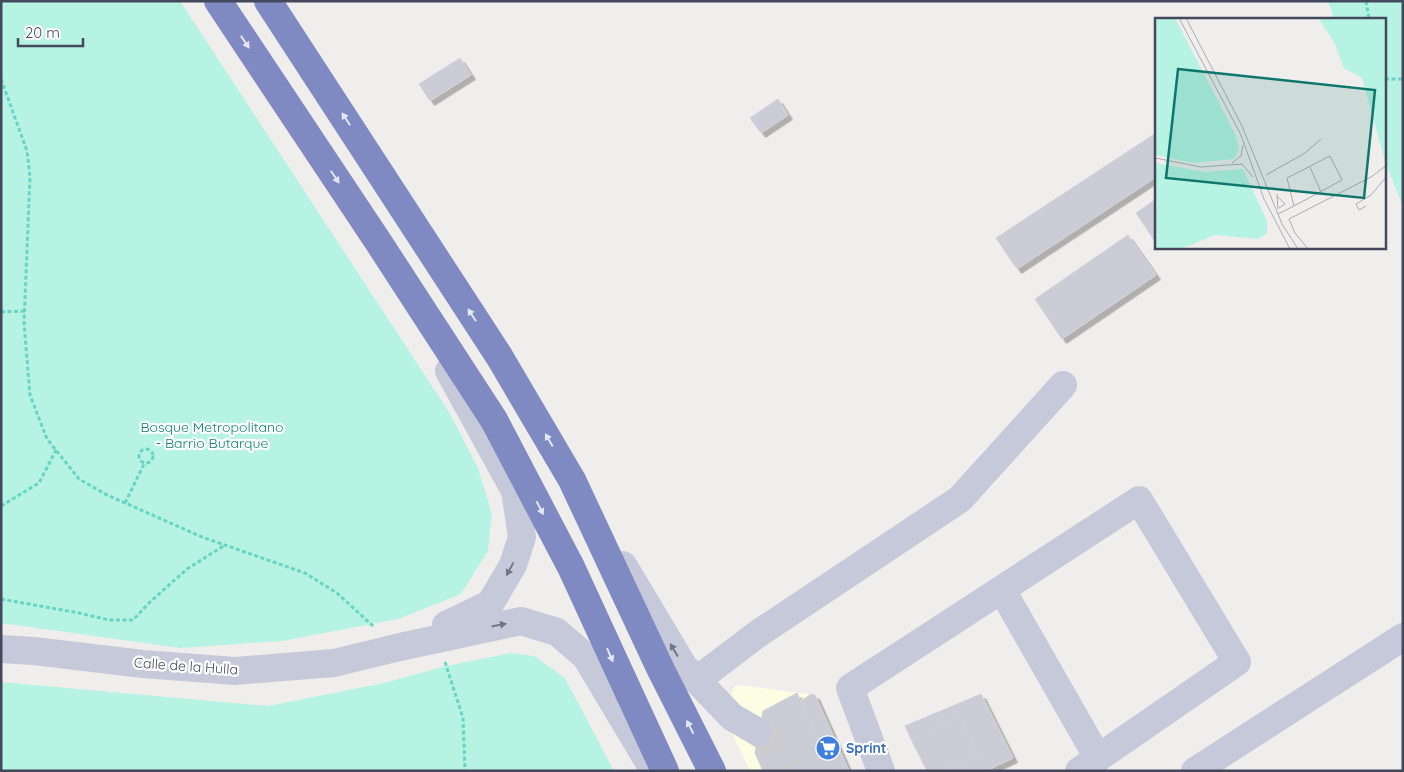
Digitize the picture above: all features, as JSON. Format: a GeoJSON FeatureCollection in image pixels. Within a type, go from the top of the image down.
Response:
{"type":"FeatureCollection","features":[{"type":"Feature","properties":{"kind":"highway"},"geometry":{"type":"LineString","coordinates":[[218,1],[494,420],[570,567],[665,771]]}},
{"type":"Feature","properties":{"kind":"highway"},"geometry":{"type":"LineString","coordinates":[[268,1],[499,356],[572,480],[661,670],[712,771]]}},
{"type":"Feature","properties":{"kind":"street"},"geometry":{"type":"LineString","coordinates":[[379,243],[515,491],[522,537],[513,565],[490,604],[400,647]]}},
{"type":"Feature","properties":{"kind":"street"},"geometry":{"type":"LineString","coordinates":[[697,680],[759,633],[960,499],[1063,385]]}},
{"type":"Feature","properties":{"kind":"street"},"geometry":{"type":"LineString","coordinates":[[572,480],[684,666],[732,717],[758,732]]}},
{"type":"Feature","properties":{"kind":"street"},"geometry":{"type":"LineString","coordinates":[[881,771],[850,688],[1139,500],[1237,662],[1088,764],[1002,590]]}},
{"type":"Feature","properties":{"kind":"street"},"geometry":{"type":"LineString","coordinates":[[400,647],[521,621],[557,632],[586,657],[654,771]]}},
{"type":"Feature","properties":{"kind":"street"},"geometry":{"type":"LineString","coordinates":[[1195,771],[1403,637]]}},
{"type":"Feature","properties":{"kind":"street","name":"Calle de la Hulla"},"geometry":{"type":"LineString","coordinates":[[1,649],[143,664],[235,671],[334,664],[400,647]]}},
{"type":"Feature","properties":{"kind":"path"},"geometry":{"type":"LineString","coordinates":[[1366,1],[1369,18]]}},
{"type":"Feature","properties":{"kind":"path"},"geometry":{"type":"LineString","coordinates":[[1,79],[27,151],[30,177],[25,311],[30,395],[47,439],[79,479],[202,537],[305,574],[338,593],[369,624],[400,647]]}},
{"type":"Feature","properties":{"kind":"path"},"geometry":{"type":"LineString","coordinates":[[1386,79],[1403,79]]}},
{"type":"Feature","properties":{"kind":"path"},"geometry":{"type":"LineString","coordinates":[[1,312],[25,311]]}},
{"type":"Feature","properties":{"kind":"path"},"geometry":{"type":"LineString","coordinates":[[125,502],[145,462],[151,460],[153,456],[152,452],[148,449],[140,454],[141,460],[145,462]]}},
{"type":"Feature","properties":{"kind":"path"},"geometry":{"type":"LineString","coordinates":[[1,506],[39,483],[56,450]]}},
{"type":"Feature","properties":{"kind":"path"},"geometry":{"type":"LineString","coordinates":[[1,599],[79,612],[109,620],[133,620],[187,569],[225,545]]}},
{"type":"Feature","properties":{"kind":"path"},"geometry":{"type":"LineString","coordinates":[[437,638],[464,718],[465,771]]}},
{"type":"Feature","properties":{"kind":"shaded area"},"geometry":{"type":"Polygon","coordinates":[[[740,685],[815,695],[849,771],[750,771],[732,733],[728,703],[734,687],[740,685]]]}},
{"type":"Feature","properties":{"kind":"green space","name":"Bosque Metropolitano - Barrio Butarque"},"geometry":{"type":"Polygon","coordinates":[[[1,1],[180,1],[449,412],[478,468],[492,514],[488,551],[461,594],[398,619],[282,641],[180,648],[1,623],[1,1]]]}},
{"type":"Feature","properties":{"kind":"green space"},"geometry":{"type":"Polygon","coordinates":[[[1328,1],[1403,1],[1403,207],[1386,164],[1386,18],[1334,18],[1328,1]]]}},
{"type":"Feature","properties":{"kind":"green space"},"geometry":{"type":"Polygon","coordinates":[[[511,653],[534,656],[565,678],[614,771],[1,771],[1,682],[268,706],[384,683],[446,666],[511,653]]]}},
{"type":"Feature","properties":{"kind":"building"},"geometry":{"type":"Polygon","coordinates":[[[460,58],[471,75],[430,101],[419,84],[460,58]]]}},
{"type":"Feature","properties":{"kind":"building"},"geometry":{"type":"Polygon","coordinates":[[[778,99],[788,115],[761,133],[750,118],[778,99]]]}},
{"type":"Feature","properties":{"kind":"building"},"geometry":{"type":"Polygon","coordinates":[[[1155,134],[1155,178],[1017,269],[996,238],[1155,134]]]}},
{"type":"Feature","properties":{"kind":"building"},"geometry":{"type":"Polygon","coordinates":[[[1155,200],[1155,242],[1136,213],[1155,200]]]}},
{"type":"Feature","properties":{"kind":"building"},"geometry":{"type":"Polygon","coordinates":[[[1128,235],[1156,275],[1062,339],[1035,299],[1128,235]]]}},
{"type":"Feature","properties":{"kind":"building"},"geometry":{"type":"Polygon","coordinates":[[[797,693],[834,771],[763,771],[755,753],[763,711],[797,693]]]}},
{"type":"Feature","properties":{"kind":"building"},"geometry":{"type":"Polygon","coordinates":[[[811,694],[815,695],[849,771],[834,771],[800,702],[811,694]]]}},
{"type":"Feature","properties":{"kind":"building"},"geometry":{"type":"Polygon","coordinates":[[[981,694],[1013,758],[986,771],[939,771],[978,754],[959,716],[911,739],[905,726],[981,694]]]}},
{"type":"Feature","properties":{"kind":"building"},"geometry":{"type":"Polygon","coordinates":[[[959,716],[978,754],[939,771],[927,771],[911,739],[959,716]]]}},
{"type":"Feature","properties":{"kind":"tunnel"},"geometry":{"type":"LineString","coordinates":[[758,732],[771,742],[784,771]]}},
{"type":"Feature","properties":{"kind":"place","name":"Sprint"},"geometry":{"type":"Point","coordinates":[828,748]}}]}
